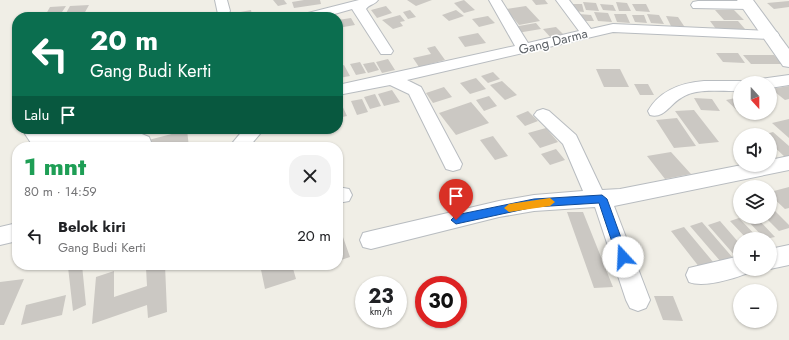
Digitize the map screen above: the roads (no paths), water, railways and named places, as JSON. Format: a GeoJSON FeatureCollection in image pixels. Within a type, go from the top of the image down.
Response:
{"type":"FeatureCollection","features":[{"type":"Feature","properties":{"kind":"street"},"geometry":{"type":"LineString","coordinates":[[327,12],[352,5],[359,6],[372,0]]}},
{"type":"Feature","properties":{"kind":"street"},"geometry":{"type":"LineString","coordinates":[[494,0],[524,49]]}},
{"type":"Feature","properties":{"kind":"street"},"geometry":{"type":"LineString","coordinates":[[567,1],[587,32]]}},
{"type":"Feature","properties":{"kind":"street"},"geometry":{"type":"LineString","coordinates":[[698,6],[747,3],[772,35],[789,62]]}},
{"type":"Feature","properties":{"kind":"street"},"geometry":{"type":"LineString","coordinates":[[359,6],[359,10],[386,51]]}},
{"type":"Feature","properties":{"kind":"street","name":"Gang Darma"},"geometry":{"type":"LineString","coordinates":[[343,89],[524,49],[587,32],[613,28],[772,35]]}},
{"type":"Feature","properties":{"kind":"street"},"geometry":{"type":"LineString","coordinates":[[392,79],[415,91],[454,164]]}},
{"type":"Feature","properties":{"kind":"street"},"geometry":{"type":"LineString","coordinates":[[777,82],[789,80]]}},
{"type":"Feature","properties":{"kind":"street"},"geometry":{"type":"LineString","coordinates":[[656,111],[666,98],[691,87],[733,87]]}},
{"type":"Feature","properties":{"kind":"street"},"geometry":{"type":"LineString","coordinates":[[543,115],[570,140],[599,199],[638,300]]}},
{"type":"Feature","properties":{"kind":"street"},"geometry":{"type":"LineString","coordinates":[[34,134],[38,138],[137,139],[143,142]]}},
{"type":"Feature","properties":{"kind":"street"},"geometry":{"type":"LineString","coordinates":[[243,142],[250,134]]}},
{"type":"Feature","properties":{"kind":"street"},"geometry":{"type":"LineString","coordinates":[[371,240],[520,206],[599,199],[712,180],[789,163]]}},
{"type":"Feature","properties":{"kind":"street"},"geometry":{"type":"LineString","coordinates":[[0,236],[12,233]]}},
{"type":"Feature","properties":{"kind":"street"},"geometry":{"type":"LineString","coordinates":[[777,258],[789,255]]}},
{"type":"Feature","properties":{"kind":"street"},"geometry":{"type":"LineString","coordinates":[[697,275],[733,267]]}}]}
